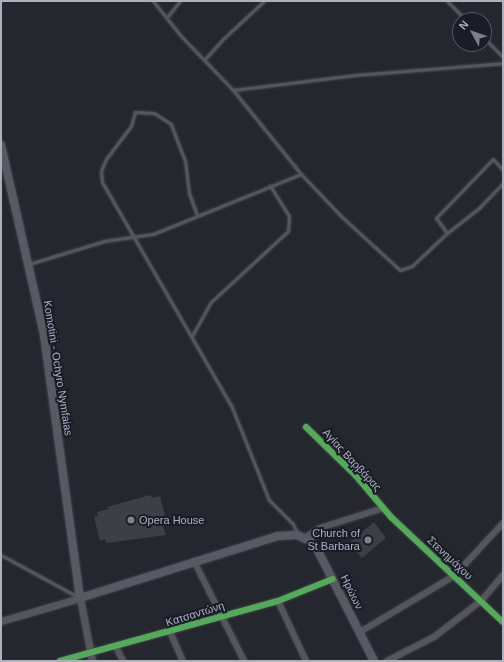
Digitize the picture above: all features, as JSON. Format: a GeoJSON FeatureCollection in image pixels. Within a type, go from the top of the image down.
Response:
{"type":"FeatureCollection","features":[{"type":"Feature","properties":{"kind":"main road","name":"Komotini - Ochyro Nymfaias"},"geometry":{"type":"LineString","coordinates":[[1,145],[29,264],[49,371],[80,598]]}},
{"type":"Feature","properties":{"kind":"main road","name":"Αγίας Βαρβάρας"},"geometry":{"type":"LineString","coordinates":[[80,598],[194,561],[278,536],[301,536]]}},
{"type":"Feature","properties":{"kind":"main road","name":"Ηρώων"},"geometry":{"type":"LineString","coordinates":[[301,536],[318,551],[374,661]]}},
{"type":"Feature","properties":{"kind":"street","name":"Αγίας Βαρβάρας"},"geometry":{"type":"LineString","coordinates":[[301,536],[320,528],[383,508],[356,476],[306,427]]}},
{"type":"Feature","properties":{"kind":"street","name":"Στενημάχου"},"geometry":{"type":"LineString","coordinates":[[383,508],[454,576],[482,600],[503,622]]}},
{"type":"Feature","properties":{"kind":"street"},"geometry":{"type":"LineString","coordinates":[[360,632],[454,576],[503,523]]}},
{"type":"Feature","properties":{"kind":"street"},"geometry":{"type":"LineString","coordinates":[[194,561],[244,661]]}},
{"type":"Feature","properties":{"kind":"street"},"geometry":{"type":"LineString","coordinates":[[387,661],[434,637],[482,600],[503,575]]}},
{"type":"Feature","properties":{"kind":"street","name":"Κατσαντώνη"},"geometry":{"type":"LineString","coordinates":[[60,661],[116,647],[278,601],[333,579]]}},
{"type":"Feature","properties":{"kind":"street","name":"Αγίας Βαρβάρας"},"geometry":{"type":"LineString","coordinates":[[1,621],[80,598]]}},
{"type":"Feature","properties":{"kind":"street"},"geometry":{"type":"LineString","coordinates":[[80,598],[92,661]]}},
{"type":"Feature","properties":{"kind":"street"},"geometry":{"type":"LineString","coordinates":[[278,601],[306,661]]}},
{"type":"Feature","properties":{"kind":"street"},"geometry":{"type":"LineString","coordinates":[[170,632],[183,661]]}},
{"type":"Feature","properties":{"kind":"street"},"geometry":{"type":"LineString","coordinates":[[116,647],[123,661]]}},
{"type":"Feature","properties":{"kind":"lane"},"geometry":{"type":"LineString","coordinates":[[153,1],[181,36],[234,90],[301,174],[342,217],[400,270],[412,266],[447,233],[480,208],[503,184]]}},
{"type":"Feature","properties":{"kind":"lane"},"geometry":{"type":"LineString","coordinates":[[167,17],[180,1]]}},
{"type":"Feature","properties":{"kind":"lane"},"geometry":{"type":"LineString","coordinates":[[205,59],[223,39],[264,1]]}},
{"type":"Feature","properties":{"kind":"lane"},"geometry":{"type":"LineString","coordinates":[[447,1],[458,12]]}},
{"type":"Feature","properties":{"kind":"lane"},"geometry":{"type":"LineString","coordinates":[[492,46],[503,57]]}},
{"type":"Feature","properties":{"kind":"lane"},"geometry":{"type":"LineString","coordinates":[[234,90],[348,76],[503,63]]}},
{"type":"Feature","properties":{"kind":"lane"},"geometry":{"type":"LineString","coordinates":[[197,215],[189,193],[185,161],[171,124],[154,113],[134,112],[131,126],[106,159],[101,177],[105,190],[192,336],[231,405],[269,500],[293,524],[301,536]]}},
{"type":"Feature","properties":{"kind":"lane"},"geometry":{"type":"LineString","coordinates":[[447,233],[436,218],[493,159],[503,170]]}},
{"type":"Feature","properties":{"kind":"lane"},"geometry":{"type":"LineString","coordinates":[[29,264],[96,243],[154,234],[197,215],[301,174]]}},
{"type":"Feature","properties":{"kind":"lane"},"geometry":{"type":"LineString","coordinates":[[192,336],[211,302],[288,231],[289,216],[270,186]]}},
{"type":"Feature","properties":{"kind":"lane"},"geometry":{"type":"LineString","coordinates":[[1,555],[80,598]]}},
{"type":"Feature","properties":{"kind":"building","name":"Opera House"},"geometry":{"type":"Polygon","coordinates":[[[150,495],[153,498],[160,496],[167,523],[162,524],[166,535],[106,543],[105,539],[100,541],[94,517],[98,516],[97,512],[108,509],[107,507],[150,495]]]}},
{"type":"Feature","properties":{"kind":"building","name":"Church of St Barbara"},"geometry":{"type":"Polygon","coordinates":[[[374,522],[386,538],[362,558],[349,543],[374,522]]]}},
{"type":"Feature","properties":{"kind":"cycle path"},"geometry":{"type":"LineString","coordinates":[[306,427],[356,476],[391,517],[503,622]]}},
{"type":"Feature","properties":{"kind":"cycle path"},"geometry":{"type":"LineString","coordinates":[[60,661],[278,601],[333,579]]}},
{"type":"Feature","properties":{"kind":"place","name":"Opera House"},"geometry":{"type":"Point","coordinates":[131,520]}},
{"type":"Feature","properties":{"kind":"place","name":"Church of St Barbara"},"geometry":{"type":"Point","coordinates":[368,540]}}]}
